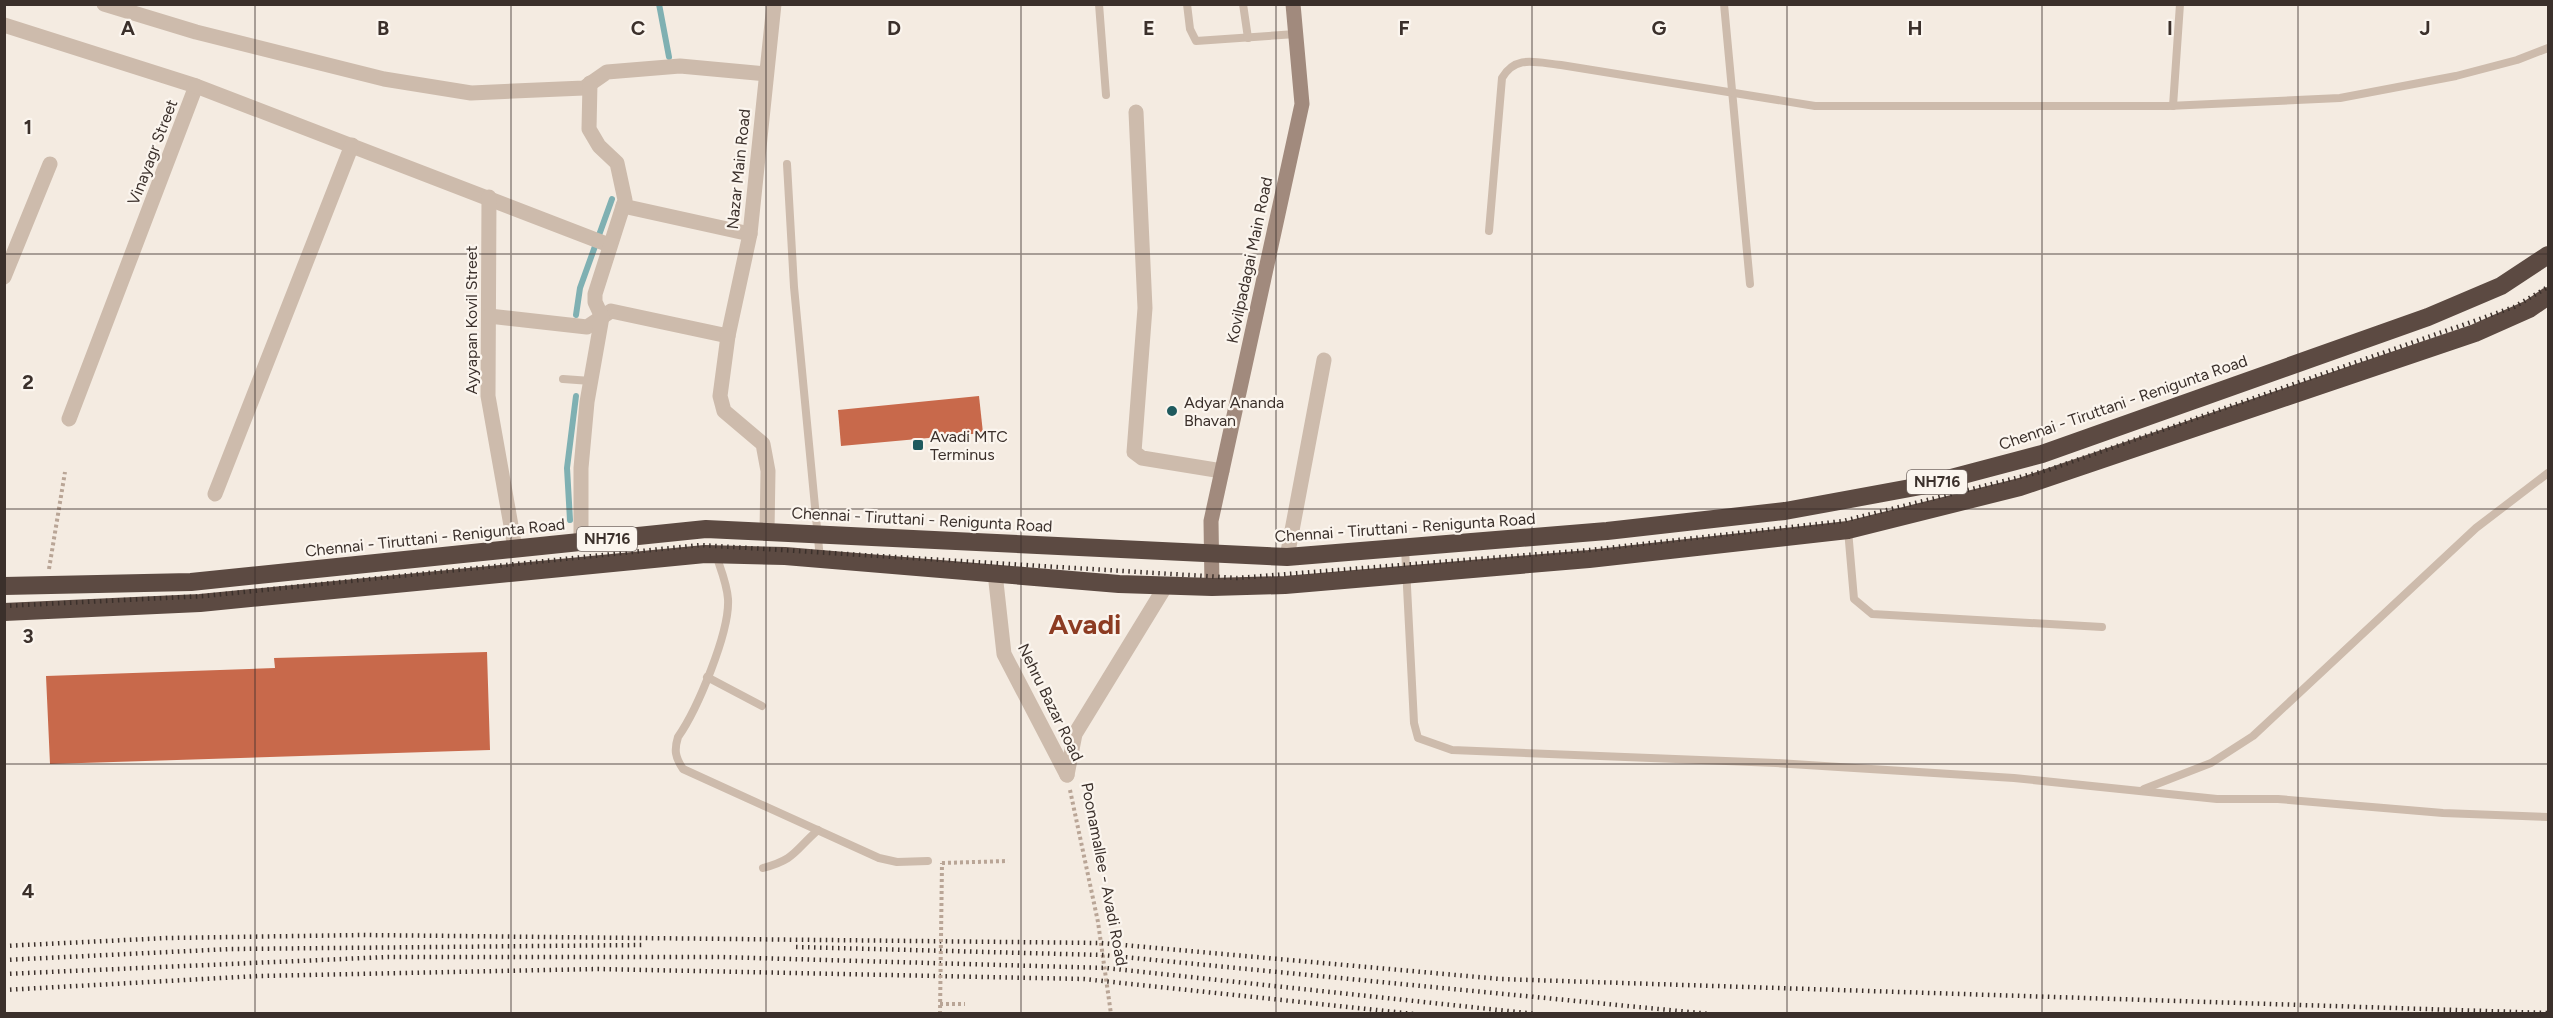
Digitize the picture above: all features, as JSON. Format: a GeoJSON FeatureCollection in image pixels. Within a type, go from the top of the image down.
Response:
{"type":"FeatureCollection","features":[{"type":"Feature","properties":{"kind":"highway","name":"Chennai - Tiruttani - Renigunta Road"},"geometry":{"type":"LineString","coordinates":[[4,586],[191,582],[706,529],[1287,556],[1607,531],[1785,511],[1921,486],[2042,454],[2428,317],[2501,286],[2548,255]]}},
{"type":"Feature","properties":{"kind":"highway","name":"NH716"},"geometry":{"type":"LineString","coordinates":[[1212,587],[1285,585],[1589,559],[1848,531],[2020,487],[2142,447],[2475,333],[2529,309],[2548,296]]}},
{"type":"Feature","properties":{"kind":"highway"},"geometry":{"type":"LineString","coordinates":[[2131,422],[2142,447]]}},
{"type":"Feature","properties":{"kind":"highway"},"geometry":{"type":"LineString","coordinates":[[4,612],[200,603],[603,563],[716,555],[820,559],[1165,587],[1212,587]]}},
{"type":"Feature","properties":{"kind":"highway"},"geometry":{"type":"LineString","coordinates":[[50,585],[54,610]]}},
{"type":"Feature","properties":{"kind":"main road","name":"Kovilpadagai Main Road"},"geometry":{"type":"LineString","coordinates":[[1212,587],[1211,521],[1302,104],[1293,4]]}},
{"type":"Feature","properties":{"kind":"street"},"geometry":{"type":"LineString","coordinates":[[104,4],[218,38],[384,79],[471,93],[584,87],[607,72],[680,66],[766,74]]}},
{"type":"Feature","properties":{"kind":"street","name":"Nazar Main Road"},"geometry":{"type":"LineString","coordinates":[[766,531],[768,471],[763,444],[724,411],[720,396],[728,336],[750,234],[774,4]]}},
{"type":"Feature","properties":{"kind":"street","name":"Vinayagr Street"},"geometry":{"type":"LineString","coordinates":[[4,25],[196,86],[69,419]]}},
{"type":"Feature","properties":{"kind":"street"},"geometry":{"type":"LineString","coordinates":[[590,83],[589,129],[599,146],[617,163],[625,200],[605,243],[595,302],[607,314],[728,336]]}},
{"type":"Feature","properties":{"kind":"street"},"geometry":{"type":"LineString","coordinates":[[196,86],[605,243]]}},
{"type":"Feature","properties":{"kind":"street"},"geometry":{"type":"LineString","coordinates":[[1136,112],[1145,308],[1134,452],[1142,458],[1222,471]]}},
{"type":"Feature","properties":{"kind":"street"},"geometry":{"type":"LineString","coordinates":[[215,494],[352,145]]}},
{"type":"Feature","properties":{"kind":"street"},"geometry":{"type":"LineString","coordinates":[[4,277],[50,164]]}},
{"type":"Feature","properties":{"kind":"street","name":"Ayyapan Kovil Street"},"geometry":{"type":"LineString","coordinates":[[489,197],[488,396],[515,548]]}},
{"type":"Feature","properties":{"kind":"street"},"geometry":{"type":"LineString","coordinates":[[622,206],[750,234]]}},
{"type":"Feature","properties":{"kind":"street"},"geometry":{"type":"LineString","coordinates":[[489,316],[587,327],[607,314]]}},
{"type":"Feature","properties":{"kind":"street"},"geometry":{"type":"LineString","coordinates":[[581,542],[581,468],[591,381],[607,314]]}},
{"type":"Feature","properties":{"kind":"street"},"geometry":{"type":"LineString","coordinates":[[1287,556],[1324,360]]}},
{"type":"Feature","properties":{"kind":"street","name":"Nehru Bazar Road"},"geometry":{"type":"LineString","coordinates":[[995,573],[1004,654],[1067,775]]}},
{"type":"Feature","properties":{"kind":"street","name":"Poonamallee - Avadi Road"},"geometry":{"type":"LineString","coordinates":[[1067,775],[1075,734],[1165,587]]}},
{"type":"Feature","properties":{"kind":"lane"},"geometry":{"type":"LineString","coordinates":[[1099,4],[1106,95]]}},
{"type":"Feature","properties":{"kind":"lane"},"geometry":{"type":"LineString","coordinates":[[1187,4],[1190,29],[1196,41],[1296,34]]}},
{"type":"Feature","properties":{"kind":"lane"},"geometry":{"type":"LineString","coordinates":[[1243,4],[1248,38]]}},
{"type":"Feature","properties":{"kind":"lane"},"geometry":{"type":"LineString","coordinates":[[1724,4],[1750,284]]}},
{"type":"Feature","properties":{"kind":"lane"},"geometry":{"type":"LineString","coordinates":[[2173,106],[2180,4]]}},
{"type":"Feature","properties":{"kind":"lane"},"geometry":{"type":"LineString","coordinates":[[1489,231],[1502,78],[1508,67],[1521,62],[1561,65],[1815,106],[2173,106],[2349,96],[2456,76],[2517,60],[2548,48]]}},
{"type":"Feature","properties":{"kind":"lane"},"geometry":{"type":"LineString","coordinates":[[787,164],[794,288],[820,559]]}},
{"type":"Feature","properties":{"kind":"lane"},"geometry":{"type":"LineString","coordinates":[[563,379],[591,381]]}},
{"type":"Feature","properties":{"kind":"lane"},"geometry":{"type":"LineString","coordinates":[[2141,791],[2211,764],[2253,736],[2476,528],[2548,473]]}},
{"type":"Feature","properties":{"kind":"lane"},"geometry":{"type":"LineString","coordinates":[[1848,531],[1854,599],[1872,614],[2102,627]]}},
{"type":"Feature","properties":{"kind":"lane"},"geometry":{"type":"LineString","coordinates":[[1405,548],[1414,723],[1418,738],[1452,750],[1776,763],[2014,778],[2217,799],[2278,799],[2443,813],[2548,817]]}},
{"type":"Feature","properties":{"kind":"lane"},"geometry":{"type":"LineString","coordinates":[[716,555],[726,581],[728,616],[720,646],[675,747],[677,760],[683,769],[879,858],[897,862],[928,861]]}},
{"type":"Feature","properties":{"kind":"lane"},"geometry":{"type":"LineString","coordinates":[[706,677],[762,706]]}},
{"type":"Feature","properties":{"kind":"lane"},"geometry":{"type":"LineString","coordinates":[[763,868],[786,862],[800,851],[818,830]]}},
{"type":"Feature","properties":{"kind":"path"},"geometry":{"type":"LineString","coordinates":[[50,585],[65,472]]}},
{"type":"Feature","properties":{"kind":"path","name":"Poonamallee - Avadi Road"},"geometry":{"type":"LineString","coordinates":[[1067,775],[1098,922],[1112,1014]]}},
{"type":"Feature","properties":{"kind":"path"},"geometry":{"type":"LineString","coordinates":[[940,1014],[942,863],[1008,861]]}},
{"type":"Feature","properties":{"kind":"path"},"geometry":{"type":"LineString","coordinates":[[940,1004],[965,1004]]}},
{"type":"Feature","properties":{"kind":"building"},"geometry":{"type":"Polygon","coordinates":[[[979,396],[983,433],[841,446],[838,410],[979,396]]]}},
{"type":"Feature","properties":{"kind":"building"},"geometry":{"type":"Polygon","coordinates":[[[487,652],[490,750],[50,764],[46,676],[275,668],[274,658],[487,652]]]}},
{"type":"Feature","properties":{"kind":"waterway"},"geometry":{"type":"LineString","coordinates":[[659,4],[669,57]]}},
{"type":"Feature","properties":{"kind":"waterway"},"geometry":{"type":"LineString","coordinates":[[576,315],[580,288],[612,199]]}},
{"type":"Feature","properties":{"kind":"waterway"},"geometry":{"type":"LineString","coordinates":[[570,520],[567,468],[576,396]]}},
{"type":"Feature","properties":{"kind":"railway"},"geometry":{"type":"LineString","coordinates":[[4,606],[205,596],[700,545],[1237,578],[1590,550],[1843,521],[2048,470],[2514,307],[2548,287]]}},
{"type":"Feature","properties":{"kind":"railway"},"geometry":{"type":"LineString","coordinates":[[4,946],[167,938],[363,935],[1101,943],[1500,979],[2548,1013]]}},
{"type":"Feature","properties":{"kind":"railway"},"geometry":{"type":"LineString","coordinates":[[4,960],[231,949],[643,945]]}},
{"type":"Feature","properties":{"kind":"railway"},"geometry":{"type":"LineString","coordinates":[[796,947],[1103,955],[1710,1014]]}},
{"type":"Feature","properties":{"kind":"railway"},"geometry":{"type":"LineString","coordinates":[[4,974],[388,957],[720,957],[1106,968],[1536,1014]]}},
{"type":"Feature","properties":{"kind":"railway"},"geometry":{"type":"LineString","coordinates":[[4,990],[258,976],[598,969],[1084,979],[1414,1014]]}},
{"type":"Feature","properties":{"kind":"place","name":"Adyar Ananda Bhavan"},"geometry":{"type":"Point","coordinates":[1172,411]}},
{"type":"Feature","properties":{"kind":"place","name":"Avadi MTC Terminus"},"geometry":{"type":"Point","coordinates":[918,445]}},
{"type":"Feature","properties":{"kind":"district","name":"Avadi"},"geometry":{"type":"Point","coordinates":[1085,624]}}]}
